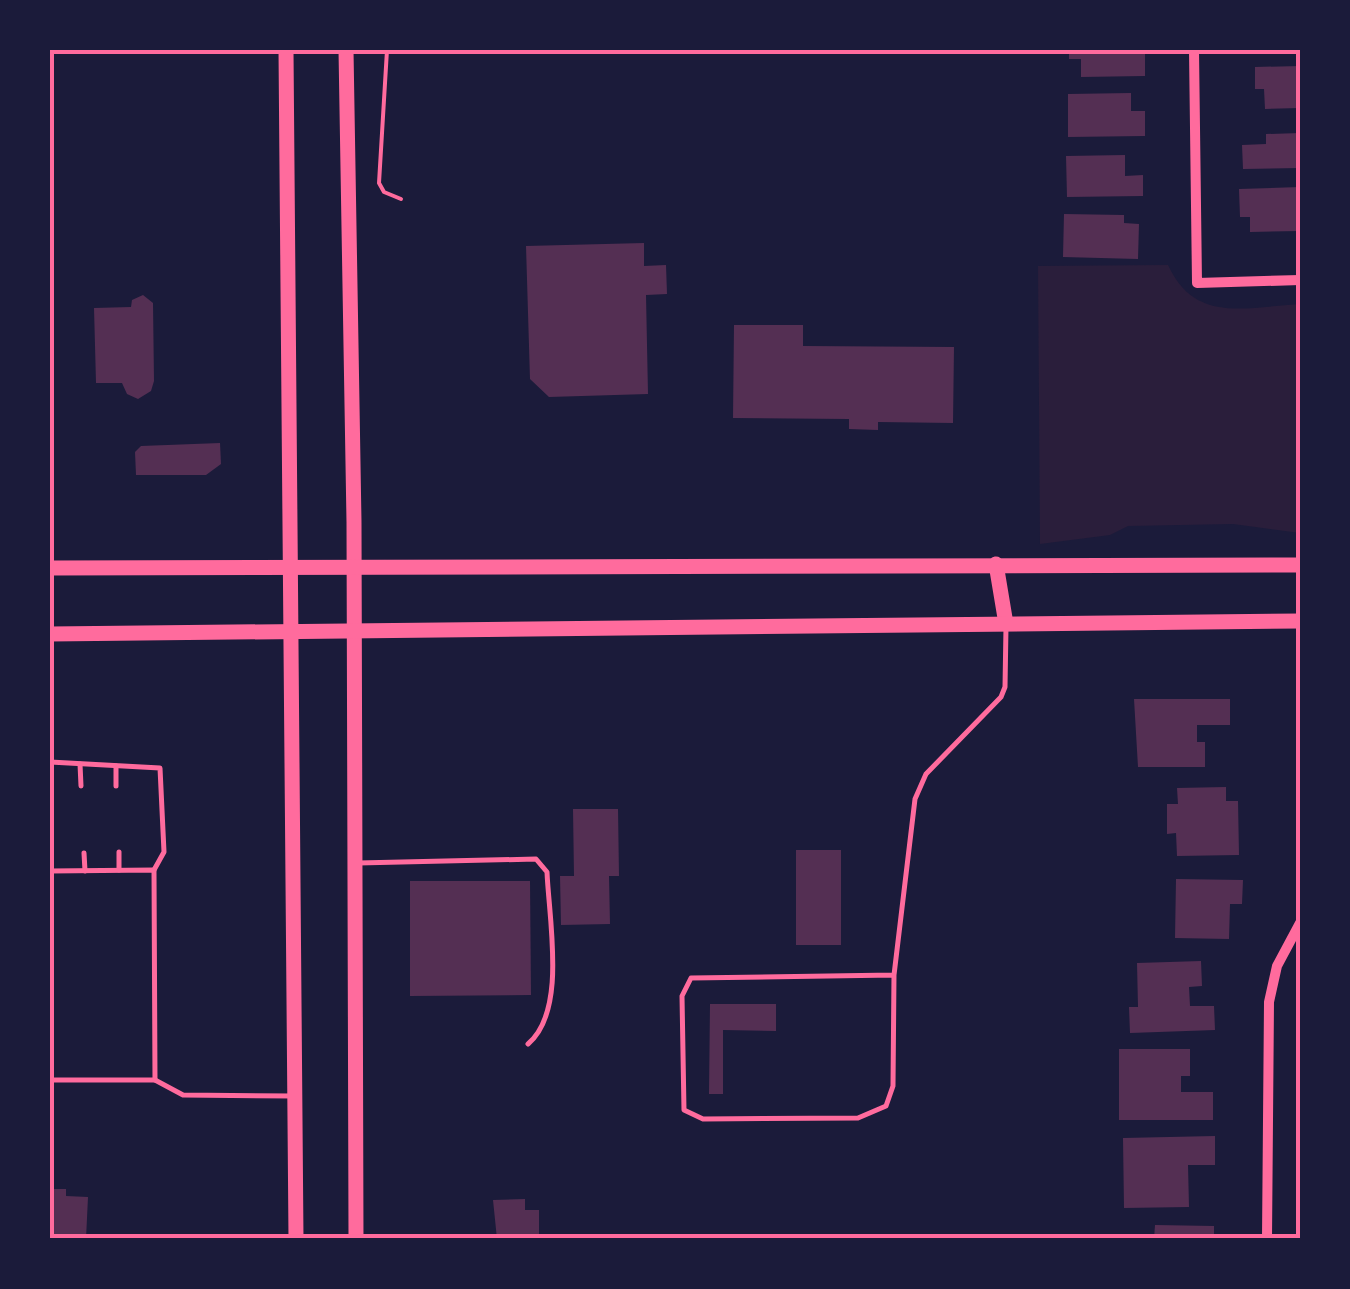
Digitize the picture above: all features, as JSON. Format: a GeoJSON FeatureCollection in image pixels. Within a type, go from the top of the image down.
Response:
{"type":"FeatureCollection","features":[{"type":"Feature","properties":{"kind":"main road"},"geometry":{"type":"LineString","coordinates":[[286,50],[296,1239]]}},
{"type":"Feature","properties":{"kind":"main road"},"geometry":{"type":"LineString","coordinates":[[346,50],[354,567],[356,1239]]}},
{"type":"Feature","properties":{"kind":"main road"},"geometry":{"type":"LineString","coordinates":[[996,564],[1006,624]]}},
{"type":"Feature","properties":{"kind":"main road"},"geometry":{"type":"LineString","coordinates":[[50,568],[1300,565]]}},
{"type":"Feature","properties":{"kind":"main road"},"geometry":{"type":"LineString","coordinates":[[50,634],[1300,621]]}},
{"type":"Feature","properties":{"kind":"street"},"geometry":{"type":"LineString","coordinates":[[1194,50],[1198,283],[1300,280]]}},
{"type":"Feature","properties":{"kind":"street"},"geometry":{"type":"LineString","coordinates":[[1267,1239],[1269,1002],[1278,966],[1300,923]]}},
{"type":"Feature","properties":{"kind":"lane"},"geometry":{"type":"LineString","coordinates":[[894,975],[691,978],[682,996],[680,1100],[684,1110],[703,1119],[858,1118],[878,1113],[886,1106],[893,1086],[894,975],[918,786],[1001,697],[1005,687],[1006,624]]}},
{"type":"Feature","properties":{"kind":"lane"},"geometry":{"type":"LineString","coordinates":[[50,762],[160,768],[164,852],[154,870],[155,1080]]}},
{"type":"Feature","properties":{"kind":"lane"},"geometry":{"type":"LineString","coordinates":[[80,764],[81,786]]}},
{"type":"Feature","properties":{"kind":"lane"},"geometry":{"type":"LineString","coordinates":[[116,766],[116,786]]}},
{"type":"Feature","properties":{"kind":"lane"},"geometry":{"type":"LineString","coordinates":[[119,852],[119,870]]}},
{"type":"Feature","properties":{"kind":"lane"},"geometry":{"type":"LineString","coordinates":[[84,853],[85,871]]}},
{"type":"Feature","properties":{"kind":"lane"},"geometry":{"type":"LineString","coordinates":[[355,863],[536,859],[547,872],[552,1001],[543,1031],[528,1044]]}},
{"type":"Feature","properties":{"kind":"lane"},"geometry":{"type":"LineString","coordinates":[[50,871],[154,870]]}},
{"type":"Feature","properties":{"kind":"lane"},"geometry":{"type":"LineString","coordinates":[[50,1080],[155,1080],[183,1095],[295,1096]]}},
{"type":"Feature","properties":{"kind":"path"},"geometry":{"type":"LineString","coordinates":[[386,50],[379,170],[382,194],[401,199]]}},
{"type":"Feature","properties":{"kind":"shaded area"},"geometry":{"type":"Polygon","coordinates":[[[1168,265],[1179,284],[1207,304],[1242,309],[1300,304],[1300,533],[1233,524],[1128,526],[1110,535],[1040,544],[1038,266],[1168,265]]]}},
{"type":"Feature","properties":{"kind":"building"},"geometry":{"type":"Polygon","coordinates":[[[1069,50],[1145,51],[1145,76],[1081,77],[1081,59],[1069,59],[1069,50]]]}},
{"type":"Feature","properties":{"kind":"building"},"geometry":{"type":"Polygon","coordinates":[[[1300,66],[1300,108],[1265,109],[1264,89],[1255,89],[1255,67],[1300,66]]]}},
{"type":"Feature","properties":{"kind":"building"},"geometry":{"type":"Polygon","coordinates":[[[1131,93],[1131,111],[1145,111],[1145,136],[1068,137],[1068,94],[1131,93]]]}},
{"type":"Feature","properties":{"kind":"building"},"geometry":{"type":"Polygon","coordinates":[[[1300,133],[1300,168],[1243,169],[1242,145],[1266,144],[1266,134],[1300,133]]]}},
{"type":"Feature","properties":{"kind":"building"},"geometry":{"type":"Polygon","coordinates":[[[1125,155],[1125,176],[1143,175],[1143,196],[1067,197],[1066,156],[1125,155]]]}},
{"type":"Feature","properties":{"kind":"building"},"geometry":{"type":"Polygon","coordinates":[[[1300,187],[1300,231],[1250,232],[1250,217],[1240,217],[1239,189],[1300,187]]]}},
{"type":"Feature","properties":{"kind":"building"},"geometry":{"type":"Polygon","coordinates":[[[1064,214],[1124,215],[1124,223],[1139,224],[1138,259],[1063,257],[1064,214]]]}},
{"type":"Feature","properties":{"kind":"building"},"geometry":{"type":"Polygon","coordinates":[[[644,243],[644,266],[666,265],[667,294],[646,295],[648,394],[549,397],[530,379],[526,246],[644,243]]]}},
{"type":"Feature","properties":{"kind":"building"},"geometry":{"type":"Polygon","coordinates":[[[143,295],[153,303],[154,381],[151,391],[138,399],[127,394],[122,383],[96,383],[94,308],[131,307],[132,300],[143,295]]]}},
{"type":"Feature","properties":{"kind":"building"},"geometry":{"type":"Polygon","coordinates":[[[734,325],[803,325],[803,346],[954,347],[953,423],[878,422],[878,430],[849,429],[849,419],[733,418],[734,325]]]}},
{"type":"Feature","properties":{"kind":"building"},"geometry":{"type":"Polygon","coordinates":[[[220,443],[221,464],[206,475],[136,475],[135,452],[141,446],[220,443]]]}},
{"type":"Feature","properties":{"kind":"building"},"geometry":{"type":"Polygon","coordinates":[[[1134,699],[1230,699],[1230,725],[1197,725],[1197,742],[1205,742],[1205,767],[1138,767],[1134,699]]]}},
{"type":"Feature","properties":{"kind":"building"},"geometry":{"type":"Polygon","coordinates":[[[1226,787],[1226,801],[1238,801],[1239,855],[1177,856],[1176,833],[1167,834],[1167,804],[1178,804],[1177,788],[1226,787]]]}},
{"type":"Feature","properties":{"kind":"building"},"geometry":{"type":"Polygon","coordinates":[[[573,809],[618,809],[619,876],[609,876],[610,924],[561,925],[560,876],[574,876],[573,809]]]}},
{"type":"Feature","properties":{"kind":"building"},"geometry":{"type":"Polygon","coordinates":[[[796,850],[841,850],[841,945],[796,945],[796,850]]]}},
{"type":"Feature","properties":{"kind":"building"},"geometry":{"type":"Polygon","coordinates":[[[1176,879],[1243,880],[1242,904],[1230,904],[1229,939],[1175,938],[1176,879]]]}},
{"type":"Feature","properties":{"kind":"building"},"geometry":{"type":"Polygon","coordinates":[[[410,881],[530,881],[531,995],[410,996],[410,881]]]}},
{"type":"Feature","properties":{"kind":"building"},"geometry":{"type":"Polygon","coordinates":[[[1201,961],[1202,986],[1189,987],[1190,1006],[1214,1006],[1215,1030],[1130,1033],[1129,1007],[1138,1007],[1137,963],[1201,961]]]}},
{"type":"Feature","properties":{"kind":"building"},"geometry":{"type":"Polygon","coordinates":[[[710,1004],[776,1004],[776,1031],[723,1030],[723,1094],[709,1094],[710,1004]]]}},
{"type":"Feature","properties":{"kind":"building"},"geometry":{"type":"Polygon","coordinates":[[[1119,1049],[1190,1049],[1190,1076],[1181,1076],[1181,1092],[1213,1092],[1213,1120],[1119,1120],[1119,1049]]]}},
{"type":"Feature","properties":{"kind":"building"},"geometry":{"type":"Polygon","coordinates":[[[1215,1136],[1215,1165],[1188,1165],[1189,1207],[1124,1208],[1123,1138],[1215,1136]]]}},
{"type":"Feature","properties":{"kind":"building"},"geometry":{"type":"Polygon","coordinates":[[[50,1189],[66,1189],[66,1196],[88,1197],[86,1239],[50,1239],[50,1189]]]}},
{"type":"Feature","properties":{"kind":"building"},"geometry":{"type":"Polygon","coordinates":[[[525,1199],[525,1210],[539,1210],[539,1239],[497,1239],[493,1200],[525,1199]]]}},
{"type":"Feature","properties":{"kind":"building"},"geometry":{"type":"Polygon","coordinates":[[[1155,1225],[1214,1226],[1214,1239],[1154,1239],[1155,1225]]]}}]}
